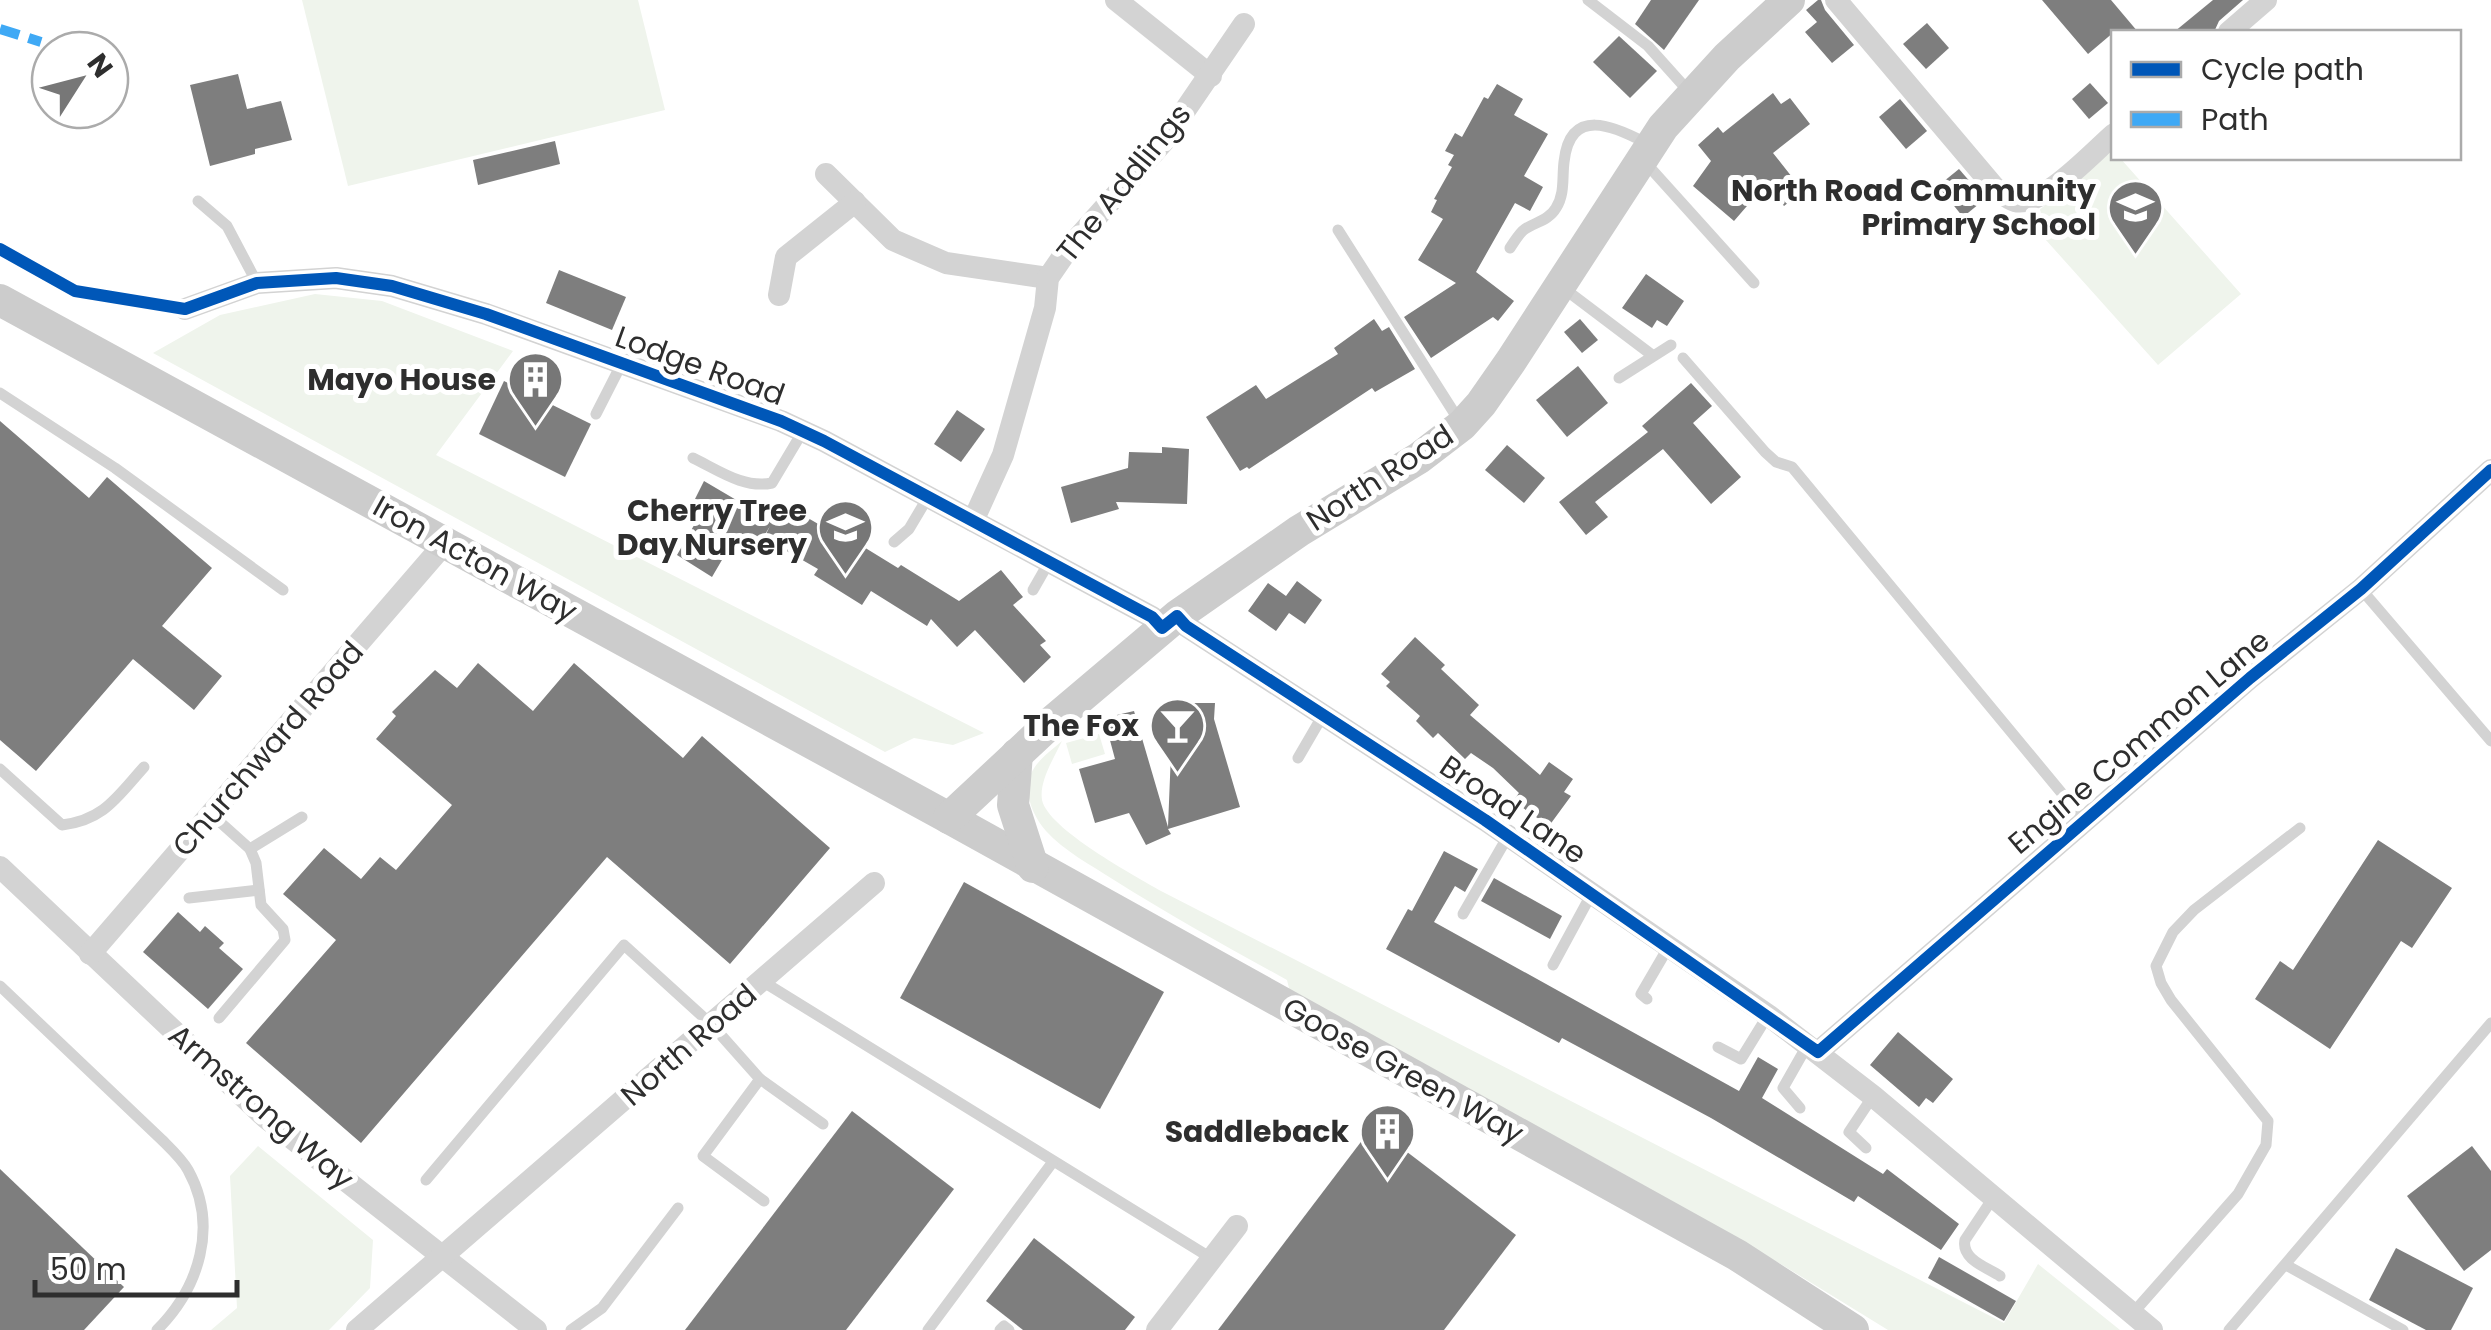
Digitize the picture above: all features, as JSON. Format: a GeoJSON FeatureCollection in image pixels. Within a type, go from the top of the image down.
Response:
{"type":"FeatureCollection","features":[{"type":"Feature","properties":{"kind":"main road","name":"North Road"},"geometry":{"type":"LineString","coordinates":[[950,818],[1016,754],[1169,622],[1299,530],[1419,458],[1462,426],[1501,375],[1646,151],[1691,94],[1789,0]]}},
{"type":"Feature","properties":{"kind":"main road","name":"Iron Acton Way"},"geometry":{"type":"LineString","coordinates":[[0,300],[950,818]]}},
{"type":"Feature","properties":{"kind":"main road"},"geometry":{"type":"LineString","coordinates":[[1016,754],[1013,804],[1033,867]]}},
{"type":"Feature","properties":{"kind":"main road","name":"Goose Green Way"},"geometry":{"type":"LineString","coordinates":[[950,818],[1737,1256],[1853,1330]]}},
{"type":"Feature","properties":{"kind":"street","name":"The Addlings"},"geometry":{"type":"LineString","coordinates":[[1116,0],[1211,76]]}},
{"type":"Feature","properties":{"kind":"street"},"geometry":{"type":"LineString","coordinates":[[1836,0],[1994,188],[2012,201],[2028,202],[2044,194],[2111,137]]}},
{"type":"Feature","properties":{"kind":"street"},"geometry":{"type":"LineString","coordinates":[[2231,30],[2266,0]]}},
{"type":"Feature","properties":{"kind":"street","name":"The Addlings"},"geometry":{"type":"LineString","coordinates":[[973,521],[1003,454],[1045,308],[1048,278],[1164,141],[1244,24]]}},
{"type":"Feature","properties":{"kind":"street"},"geometry":{"type":"LineString","coordinates":[[826,174],[893,240],[946,263],[1048,278]]}},
{"type":"Feature","properties":{"kind":"street"},"geometry":{"type":"LineString","coordinates":[[779,295],[786,257],[855,202]]}},
{"type":"Feature","properties":{"kind":"street","name":"Lodge Road"},"geometry":{"type":"LineString","coordinates":[[185,309],[257,283],[336,278],[392,286],[486,314],[803,432],[1152,618],[1169,622]]}},
{"type":"Feature","properties":{"kind":"street","name":"Engine Common Lane"},"geometry":{"type":"LineString","coordinates":[[1813,1048],[2361,588],[2491,470]]}},
{"type":"Feature","properties":{"kind":"street","name":"Churchward Road"},"geometry":{"type":"LineString","coordinates":[[90,954],[445,543]]}},
{"type":"Feature","properties":{"kind":"street","name":"Broad Lane"},"geometry":{"type":"LineString","coordinates":[[1169,622],[1186,626],[1508,836],[1768,1015],[1873,1096],[2152,1330]]}},
{"type":"Feature","properties":{"kind":"street","name":"Armstrong Way"},"geometry":{"type":"LineString","coordinates":[[0,867],[265,1117],[536,1330]]}},
{"type":"Feature","properties":{"kind":"street","name":"North Road"},"geometry":{"type":"LineString","coordinates":[[357,1330],[874,883]]}},
{"type":"Feature","properties":{"kind":"street"},"geometry":{"type":"LineString","coordinates":[[1157,1330],[1238,1226]]}},
{"type":"Feature","properties":{"kind":"lane"},"geometry":{"type":"LineString","coordinates":[[1588,0],[1648,46],[1691,94]]}},
{"type":"Feature","properties":{"kind":"lane"},"geometry":{"type":"LineString","coordinates":[[1510,248],[1522,231],[1554,214],[1560,202],[1566,150],[1573,136],[1586,126],[1599,124],[1615,127],[1646,151],[1754,282]]}},
{"type":"Feature","properties":{"kind":"lane"},"geometry":{"type":"LineString","coordinates":[[198,201],[227,226],[257,283]]}},
{"type":"Feature","properties":{"kind":"lane"},"geometry":{"type":"LineString","coordinates":[[1338,230],[1462,426]]}},
{"type":"Feature","properties":{"kind":"lane"},"geometry":{"type":"LineString","coordinates":[[1559,284],[1652,355]]}},
{"type":"Feature","properties":{"kind":"lane"},"geometry":{"type":"LineString","coordinates":[[1619,378],[1672,344]]}},
{"type":"Feature","properties":{"kind":"lane"},"geometry":{"type":"LineString","coordinates":[[1684,358],[1765,452],[1776,462],[1792,467],[2084,820]]}},
{"type":"Feature","properties":{"kind":"lane"},"geometry":{"type":"LineString","coordinates":[[596,414],[622,364]]}},
{"type":"Feature","properties":{"kind":"lane"},"geometry":{"type":"LineString","coordinates":[[0,393],[116,468],[283,590]]}},
{"type":"Feature","properties":{"kind":"lane"},"geometry":{"type":"LineString","coordinates":[[693,458],[758,486],[772,482],[803,432]]}},
{"type":"Feature","properties":{"kind":"lane"},"geometry":{"type":"LineString","coordinates":[[894,542],[908,530],[928,497]]}},
{"type":"Feature","properties":{"kind":"lane"},"geometry":{"type":"LineString","coordinates":[[1032,590],[1050,562]]}},
{"type":"Feature","properties":{"kind":"lane"},"geometry":{"type":"LineString","coordinates":[[2361,588],[2491,741]]}},
{"type":"Feature","properties":{"kind":"lane"},"geometry":{"type":"LineString","coordinates":[[1298,758],[1323,716]]}},
{"type":"Feature","properties":{"kind":"lane"},"geometry":{"type":"LineString","coordinates":[[0,768],[62,825],[100,815],[144,768]]}},
{"type":"Feature","properties":{"kind":"lane"},"geometry":{"type":"LineString","coordinates":[[211,814],[250,849],[256,862],[261,905],[283,928],[286,940],[219,1018]]}},
{"type":"Feature","properties":{"kind":"lane"},"geometry":{"type":"LineString","coordinates":[[250,849],[302,817]]}},
{"type":"Feature","properties":{"kind":"lane"},"geometry":{"type":"LineString","coordinates":[[2133,1313],[2238,1194],[2266,1145],[2268,1121],[2172,1000],[2160,983],[2156,966],[2174,932],[2194,910],[2300,828]]}},
{"type":"Feature","properties":{"kind":"lane"},"geometry":{"type":"LineString","coordinates":[[1463,914],[1508,836]]}},
{"type":"Feature","properties":{"kind":"lane"},"geometry":{"type":"LineString","coordinates":[[189,898],[259,890]]}},
{"type":"Feature","properties":{"kind":"lane"},"geometry":{"type":"LineString","coordinates":[[1553,965],[1592,893]]}},
{"type":"Feature","properties":{"kind":"lane"},"geometry":{"type":"LineString","coordinates":[[426,1180],[624,946],[712,1024],[760,1079],[823,1124]]}},
{"type":"Feature","properties":{"kind":"lane"},"geometry":{"type":"LineString","coordinates":[[1647,999],[1641,994],[1668,946]]}},
{"type":"Feature","properties":{"kind":"lane"},"geometry":{"type":"LineString","coordinates":[[762,982],[1212,1258]]}},
{"type":"Feature","properties":{"kind":"lane"},"geometry":{"type":"LineString","coordinates":[[0,986],[187,1167],[202,1202],[202,1246],[196,1275],[174,1312],[157,1330]]}},
{"type":"Feature","properties":{"kind":"lane"},"geometry":{"type":"LineString","coordinates":[[1718,1047],[1741,1060],[1768,1015]]}},
{"type":"Feature","properties":{"kind":"lane"},"geometry":{"type":"LineString","coordinates":[[2230,1330],[2489,1029]]}},
{"type":"Feature","properties":{"kind":"lane"},"geometry":{"type":"LineString","coordinates":[[1800,1108],[1782,1088],[1813,1048]]}},
{"type":"Feature","properties":{"kind":"lane"},"geometry":{"type":"LineString","coordinates":[[760,1079],[702,1156],[764,1201]]}},
{"type":"Feature","properties":{"kind":"lane"},"geometry":{"type":"LineString","coordinates":[[1866,1148],[1849,1132],[1873,1096]]}},
{"type":"Feature","properties":{"kind":"lane"},"geometry":{"type":"LineString","coordinates":[[928,1330],[1052,1163]]}},
{"type":"Feature","properties":{"kind":"lane"},"geometry":{"type":"LineString","coordinates":[[1993,1198],[1964,1247],[1967,1256],[2000,1276]]}},
{"type":"Feature","properties":{"kind":"lane"},"geometry":{"type":"LineString","coordinates":[[571,1330],[602,1308],[678,1208]]}},
{"type":"Feature","properties":{"kind":"lane"},"geometry":{"type":"LineString","coordinates":[[2286,1265],[2403,1330]]}},
{"type":"Feature","properties":{"kind":"lane"},"geometry":{"type":"LineString","coordinates":[[1000,1330],[1004,1326],[1009,1330]]}},
{"type":"Feature","properties":{"kind":"shaded area"},"geometry":{"type":"Polygon","coordinates":[[[302,0],[638,0],[665,110],[348,186],[302,0]]]}},
{"type":"Feature","properties":{"kind":"shaded area","name":"North Road Community Primary School"},"geometry":{"type":"Polygon","coordinates":[[[2111,148],[2111,160],[2122,160],[2241,294],[2158,365],[2028,220],[2111,148]]]}},
{"type":"Feature","properties":{"kind":"shaded area"},"geometry":{"type":"Polygon","coordinates":[[[315,294],[382,301],[513,351],[436,455],[984,733],[953,745],[914,738],[885,752],[153,353],[220,315],[315,294]]]}},
{"type":"Feature","properties":{"kind":"shaded area"},"geometry":{"type":"Polygon","coordinates":[[[1099,734],[1105,754],[1072,764],[1066,743],[1099,734]]]}},
{"type":"Feature","properties":{"kind":"shaded area"},"geometry":{"type":"Polygon","coordinates":[[[1062,741],[1043,785],[1042,800],[1048,812],[1075,838],[1161,891],[2004,1323],[2038,1264],[2120,1330],[1888,1330],[1622,1173],[1290,992],[1287,980],[1069,851],[1039,822],[1028,789],[1035,767],[1062,741]]]}},
{"type":"Feature","properties":{"kind":"shaded area"},"geometry":{"type":"Polygon","coordinates":[[[258,1146],[373,1240],[370,1288],[329,1330],[211,1330],[237,1308],[230,1176],[258,1146]]]}},
{"type":"Feature","properties":{"kind":"building"},"geometry":{"type":"Polygon","coordinates":[[[1651,0],[1699,0],[1664,50],[1635,24],[1651,0]]]}},
{"type":"Feature","properties":{"kind":"building"},"geometry":{"type":"Polygon","coordinates":[[[1818,0],[1854,45],[1832,63],[1805,32],[1817,22],[1806,10],[1818,0]]]}},
{"type":"Feature","properties":{"kind":"building"},"geometry":{"type":"Polygon","coordinates":[[[2042,0],[2111,0],[2136,30],[2111,30],[2111,35],[2088,54],[2042,0]]]}},
{"type":"Feature","properties":{"kind":"building"},"geometry":{"type":"Polygon","coordinates":[[[2213,0],[2243,0],[2219,21],[2215,30],[2176,30],[2213,0]]]}},
{"type":"Feature","properties":{"kind":"building"},"geometry":{"type":"Polygon","coordinates":[[[1927,23],[1949,48],[1926,69],[1903,44],[1927,23]]]}},
{"type":"Feature","properties":{"kind":"building"},"geometry":{"type":"Polygon","coordinates":[[[1619,36],[1657,71],[1630,98],[1593,62],[1619,36]]]}},
{"type":"Feature","properties":{"kind":"building"},"geometry":{"type":"Polygon","coordinates":[[[238,74],[247,109],[281,101],[292,140],[210,166],[190,85],[238,74]]]}},
{"type":"Feature","properties":{"kind":"building"},"geometry":{"type":"Polygon","coordinates":[[[2090,83],[2108,103],[2089,119],[2072,99],[2090,83]]]}},
{"type":"Feature","properties":{"kind":"building"},"geometry":{"type":"Polygon","coordinates":[[[1497,84],[1523,99],[1514,115],[1548,134],[1524,176],[1543,187],[1530,211],[1515,203],[1476,272],[1514,301],[1498,321],[1493,317],[1431,358],[1404,317],[1456,283],[1418,260],[1443,219],[1431,212],[1452,167],[1448,165],[1454,155],[1445,151],[1455,133],[1462,137],[1484,97],[1488,99],[1497,84]]]}},
{"type":"Feature","properties":{"kind":"building"},"geometry":{"type":"Polygon","coordinates":[[[1773,93],[1781,104],[1790,98],[1810,124],[1773,153],[1803,191],[1784,206],[1766,184],[1734,221],[1693,186],[1711,161],[1698,145],[1718,127],[1723,133],[1773,93]]]}},
{"type":"Feature","properties":{"kind":"building"},"geometry":{"type":"Polygon","coordinates":[[[1900,99],[1927,131],[1906,149],[1879,117],[1900,99]]]}},
{"type":"Feature","properties":{"kind":"building"},"geometry":{"type":"Polygon","coordinates":[[[555,141],[560,164],[478,185],[473,160],[555,141]]]}},
{"type":"Feature","properties":{"kind":"building"},"geometry":{"type":"Polygon","coordinates":[[[1959,169],[1985,199],[1963,217],[1938,186],[1959,169]]]}},
{"type":"Feature","properties":{"kind":"building"},"geometry":{"type":"Polygon","coordinates":[[[559,270],[626,297],[612,330],[546,303],[559,270]]]}},
{"type":"Feature","properties":{"kind":"building"},"geometry":{"type":"Polygon","coordinates":[[[1646,274],[1684,301],[1667,326],[1657,320],[1652,328],[1622,308],[1646,274]]]}},
{"type":"Feature","properties":{"kind":"building"},"geometry":{"type":"Polygon","coordinates":[[[1374,319],[1382,331],[1389,327],[1415,369],[1375,392],[1372,388],[1249,469],[1240,471],[1206,417],[1256,385],[1266,399],[1338,354],[1334,348],[1374,319]]]}},
{"type":"Feature","properties":{"kind":"building"},"geometry":{"type":"Polygon","coordinates":[[[1580,319],[1598,340],[1582,353],[1564,332],[1580,319]]]}},
{"type":"Feature","properties":{"kind":"building"},"geometry":{"type":"Polygon","coordinates":[[[1578,366],[1608,403],[1567,437],[1536,400],[1578,366]]]}},
{"type":"Feature","properties":{"kind":"building","name":"Mayo House"},"geometry":{"type":"Polygon","coordinates":[[[504,381],[591,424],[565,477],[479,434],[504,381]]]}},
{"type":"Feature","properties":{"kind":"building"},"geometry":{"type":"Polygon","coordinates":[[[1691,383],[1712,406],[1693,423],[1741,477],[1711,504],[1663,449],[1595,502],[1608,517],[1586,535],[1559,502],[1648,432],[1642,426],[1691,383]]]}},
{"type":"Feature","properties":{"kind":"building"},"geometry":{"type":"Polygon","coordinates":[[[957,410],[985,429],[961,462],[934,444],[957,410]]]}},
{"type":"Feature","properties":{"kind":"building"},"geometry":{"type":"Polygon","coordinates":[[[0,421],[89,498],[107,477],[212,568],[162,626],[222,676],[194,710],[133,659],[36,771],[0,740],[0,421]]]}},
{"type":"Feature","properties":{"kind":"building"},"geometry":{"type":"Polygon","coordinates":[[[1507,445],[1545,478],[1524,503],[1485,470],[1507,445]]]}},
{"type":"Feature","properties":{"kind":"building"},"geometry":{"type":"Polygon","coordinates":[[[1162,447],[1189,449],[1187,504],[1116,502],[1119,509],[1071,523],[1061,487],[1128,468],[1129,452],[1162,453],[1162,447]]]}},
{"type":"Feature","properties":{"kind":"building"},"geometry":{"type":"Polygon","coordinates":[[[704,481],[772,521],[782,503],[898,568],[901,565],[959,601],[1001,570],[1023,597],[1013,605],[1046,641],[1040,645],[1051,657],[1024,683],[975,630],[957,647],[931,619],[927,626],[871,591],[862,605],[814,575],[818,569],[764,538],[770,526],[757,548],[736,536],[712,577],[677,555],[705,506],[694,501],[704,481]]]}},
{"type":"Feature","properties":{"kind":"building"},"geometry":{"type":"Polygon","coordinates":[[[1297,581],[1322,600],[1305,624],[1289,613],[1276,631],[1248,611],[1268,583],[1286,596],[1297,581]]]}},
{"type":"Feature","properties":{"kind":"building"},"geometry":{"type":"Polygon","coordinates":[[[1415,637],[1479,705],[1470,715],[1540,775],[1549,762],[1573,779],[1564,792],[1571,796],[1549,826],[1513,801],[1519,793],[1493,768],[1471,753],[1465,759],[1438,733],[1433,738],[1416,721],[1420,716],[1386,686],[1390,682],[1381,674],[1415,637]]]}},
{"type":"Feature","properties":{"kind":"building"},"geometry":{"type":"Polygon","coordinates":[[[478,663],[533,711],[574,663],[683,758],[702,736],[830,848],[730,964],[607,857],[361,1143],[246,1043],[336,940],[283,894],[324,848],[361,879],[380,857],[396,870],[452,805],[376,739],[396,716],[392,712],[435,670],[457,688],[478,663]]]}},
{"type":"Feature","properties":{"kind":"building","name":"The Fox"},"geometry":{"type":"Polygon","coordinates":[[[1173,703],[1215,703],[1214,719],[1240,807],[1168,829],[1171,834],[1146,845],[1129,813],[1095,823],[1079,769],[1115,759],[1104,718],[1134,711],[1168,827],[1173,703]]]}},
{"type":"Feature","properties":{"kind":"building"},"geometry":{"type":"Polygon","coordinates":[[[2378,840],[2452,888],[2412,948],[2401,941],[2330,1049],[2255,999],[2280,961],[2293,970],[2378,840]]]}},
{"type":"Feature","properties":{"kind":"building"},"geometry":{"type":"Polygon","coordinates":[[[1444,851],[1478,869],[1465,892],[1455,886],[1434,922],[1739,1091],[1758,1057],[1778,1069],[1762,1098],[1883,1174],[1887,1169],[1959,1224],[1941,1250],[1858,1196],[1854,1202],[1711,1118],[1562,1038],[1559,1043],[1386,949],[1408,909],[1412,911],[1444,851]]]}},
{"type":"Feature","properties":{"kind":"building"},"geometry":{"type":"Polygon","coordinates":[[[1494,878],[1562,916],[1550,939],[1481,901],[1494,878]]]}},
{"type":"Feature","properties":{"kind":"building"},"geometry":{"type":"Polygon","coordinates":[[[964,882],[1164,992],[1100,1109],[900,998],[964,882]]]}},
{"type":"Feature","properties":{"kind":"building"},"geometry":{"type":"Polygon","coordinates":[[[178,912],[200,932],[205,926],[224,943],[219,948],[243,969],[208,1009],[143,952],[178,912]]]}},
{"type":"Feature","properties":{"kind":"building"},"geometry":{"type":"Polygon","coordinates":[[[1898,1032],[1953,1079],[1933,1103],[1926,1098],[1919,1107],[1870,1065],[1898,1032]]]}},
{"type":"Feature","properties":{"kind":"building"},"geometry":{"type":"Polygon","coordinates":[[[852,1111],[954,1189],[846,1330],[685,1330],[852,1111]]]}},
{"type":"Feature","properties":{"kind":"building","name":"Saddleback"},"geometry":{"type":"Polygon","coordinates":[[[1373,1126],[1516,1235],[1444,1330],[1218,1330],[1373,1126]]]}},
{"type":"Feature","properties":{"kind":"building"},"geometry":{"type":"Polygon","coordinates":[[[2472,1146],[2491,1171],[2491,1250],[2464,1271],[2407,1196],[2472,1146]]]}},
{"type":"Feature","properties":{"kind":"building"},"geometry":{"type":"Polygon","coordinates":[[[0,1169],[124,1287],[84,1330],[0,1330],[0,1169]]]}},
{"type":"Feature","properties":{"kind":"building"},"geometry":{"type":"Polygon","coordinates":[[[1034,1238],[1135,1317],[1125,1330],[1023,1330],[986,1301],[1034,1238]]]}},
{"type":"Feature","properties":{"kind":"building"},"geometry":{"type":"Polygon","coordinates":[[[2396,1248],[2473,1288],[2451,1330],[2426,1330],[2369,1300],[2396,1248]]]}},
{"type":"Feature","properties":{"kind":"building"},"geometry":{"type":"Polygon","coordinates":[[[1939,1257],[2016,1301],[2004,1321],[1928,1278],[1939,1257]]]}},
{"type":"Feature","properties":{"kind":"marked path"},"geometry":{"type":"LineString","coordinates":[[0,29],[30,39]]}},
{"type":"Feature","properties":{"kind":"cycle path"},"geometry":{"type":"LineString","coordinates":[[0,249],[75,291],[185,309],[257,283],[336,278],[392,286],[486,314],[781,421],[1152,617],[1162,628],[1177,616],[1186,626],[1485,820],[1818,1052],[2250,678],[2361,589],[2491,470]]}},
{"type":"Feature","properties":{"kind":"place","name":"North Road Community Primary School"},"geometry":{"type":"Point","coordinates":[2135,257]}},
{"type":"Feature","properties":{"kind":"place","name":"Mayo House"},"geometry":{"type":"Point","coordinates":[535,429]}},
{"type":"Feature","properties":{"kind":"place","name":"Cherry Tree Day Nursery"},"geometry":{"type":"Point","coordinates":[846,577]}},
{"type":"Feature","properties":{"kind":"place","name":"The Fox"},"geometry":{"type":"Point","coordinates":[1178,775]}},
{"type":"Feature","properties":{"kind":"place","name":"Saddleback"},"geometry":{"type":"Point","coordinates":[1388,1181]}}]}
